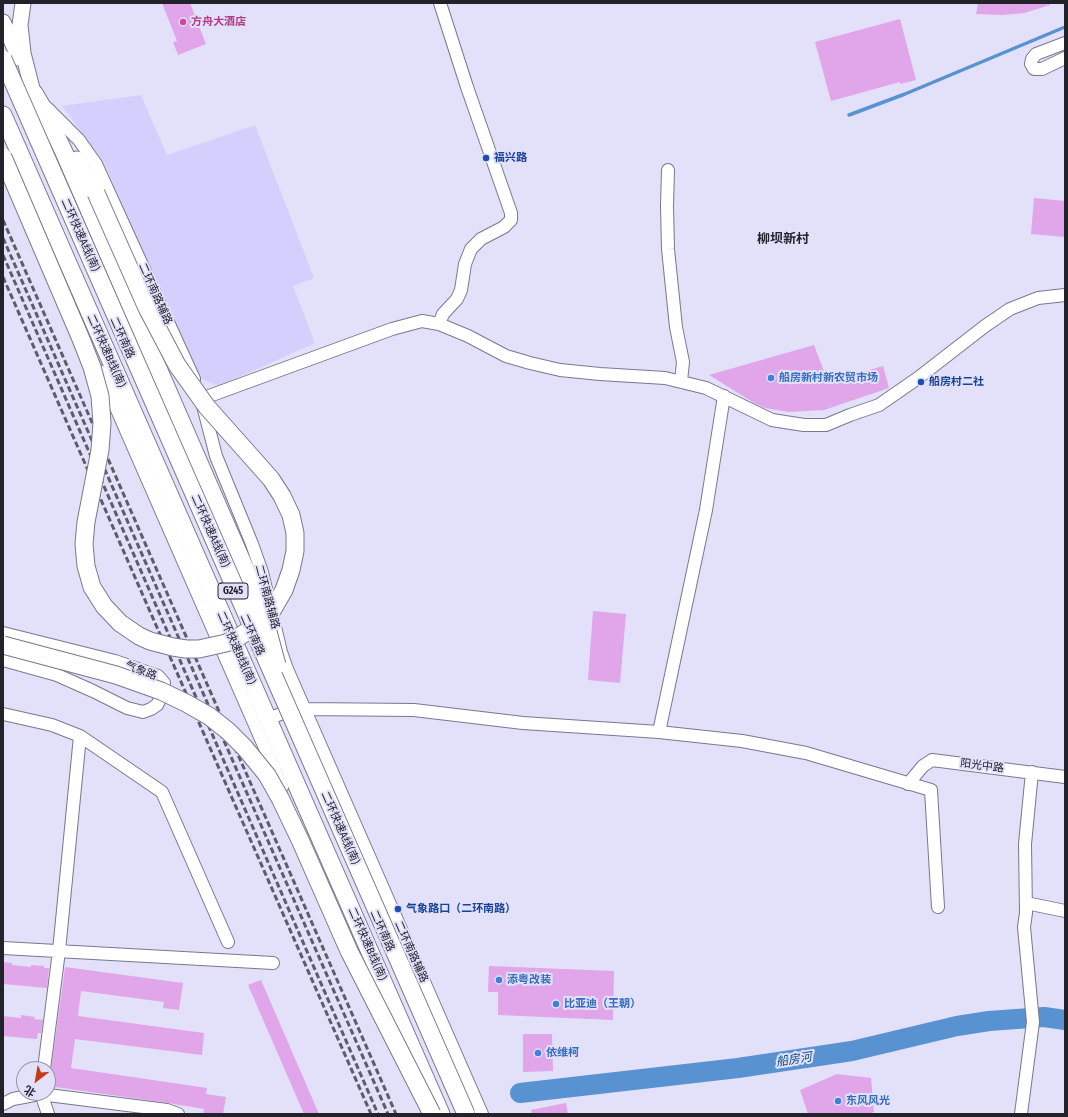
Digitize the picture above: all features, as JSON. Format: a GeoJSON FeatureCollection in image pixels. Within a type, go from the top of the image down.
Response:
{"type":"FeatureCollection","features":[{"type":"Feature","properties":{"kind":"highway","name":"二环快速A线(南)"},"geometry":{"type":"LineString","coordinates":[[3,59],[295,715],[466,1114]]}},
{"type":"Feature","properties":{"kind":"highway"},"geometry":{"type":"LineString","coordinates":[[34,93],[44,111],[83,169],[90,196],[258,598],[270,636],[284,693],[295,715]]}},
{"type":"Feature","properties":{"kind":"highway","name":"二环快速B线(南)"},"geometry":{"type":"LineString","coordinates":[[3,115],[441,1114]]}},
{"type":"Feature","properties":{"kind":"highway"},"geometry":{"type":"LineString","coordinates":[[3,157],[79,334],[92,367],[100,396],[102,423],[100,450],[86,522],[84,544],[86,566],[92,587],[104,606],[120,623],[139,636],[150,641],[173,648],[186,649],[226,643],[243,635],[257,625],[273,609],[284,590],[291,570],[295,551],[295,533],[291,515],[282,496],[271,479],[207,408],[177,365],[90,196]]}},
{"type":"Feature","properties":{"kind":"highway"},"geometry":{"type":"LineString","coordinates":[[3,645],[116,675],[161,691],[209,716],[228,731],[245,748],[267,775],[280,798],[299,836],[349,951],[432,1114]]}},
{"type":"Feature","properties":{"kind":"main road"},"geometry":{"type":"LineString","coordinates":[[22,3],[20,25],[22,49],[27,73],[34,93],[52,166],[66,212]]}},
{"type":"Feature","properties":{"kind":"main road"},"geometry":{"type":"LineString","coordinates":[[3,22],[34,93]]}},
{"type":"Feature","properties":{"kind":"main road","name":"二环南路"},"geometry":{"type":"LineString","coordinates":[[3,67],[66,212],[295,715],[462,1114]]}},
{"type":"Feature","properties":{"kind":"main road","name":"二环南路"},"geometry":{"type":"LineString","coordinates":[[3,108],[444,1114]]}},
{"type":"Feature","properties":{"kind":"street"},"geometry":{"type":"LineString","coordinates":[[439,324],[444,314],[461,290],[465,264],[471,249],[481,239],[504,227],[511,220],[511,213],[467,87],[440,3]]}},
{"type":"Feature","properties":{"kind":"street"},"geometry":{"type":"LineString","coordinates":[[1065,43],[1036,54],[1032,59],[1031,64],[1034,69],[1042,69],[1065,58]]}},
{"type":"Feature","properties":{"kind":"street","name":"二环南路辅路"},"geometry":{"type":"LineString","coordinates":[[34,93],[79,140],[96,164],[190,369],[201,399],[216,456],[262,572],[284,661],[295,715],[482,1114]]}},
{"type":"Feature","properties":{"kind":"street"},"geometry":{"type":"LineString","coordinates":[[3,150],[425,1114]]}},
{"type":"Feature","properties":{"kind":"street"},"geometry":{"type":"LineString","coordinates":[[668,170],[668,249],[676,327],[683,362],[681,381]]}},
{"type":"Feature","properties":{"kind":"street"},"geometry":{"type":"LineString","coordinates":[[201,399],[392,329],[422,322],[439,324],[468,336],[506,356],[560,370],[665,378],[681,381],[706,388],[772,420],[804,425],[826,425],[879,405],[918,378],[985,326],[1010,309],[1038,298],[1065,295]]}},
{"type":"Feature","properties":{"kind":"street"},"geometry":{"type":"LineString","coordinates":[[659,732],[706,510],[724,396]]}},
{"type":"Feature","properties":{"kind":"street","name":"气象路"},"geometry":{"type":"LineString","coordinates":[[3,633],[116,662],[158,676],[164,683],[164,691],[157,705],[151,710],[143,712],[127,708],[93,690],[57,675],[3,660]]}},
{"type":"Feature","properties":{"kind":"street"},"geometry":{"type":"LineString","coordinates":[[270,718],[295,715],[414,710],[523,723],[659,732],[742,741],[806,753],[931,790],[938,907]]}},
{"type":"Feature","properties":{"kind":"street"},"geometry":{"type":"LineString","coordinates":[[3,714],[52,725],[80,736],[162,792],[228,942]]}},
{"type":"Feature","properties":{"kind":"street"},"geometry":{"type":"LineString","coordinates":[[45,1061],[80,736]]}},
{"type":"Feature","properties":{"kind":"street","name":"阳光中路"},"geometry":{"type":"LineString","coordinates":[[908,784],[922,766],[932,760],[1065,777]]}},
{"type":"Feature","properties":{"kind":"street"},"geometry":{"type":"LineString","coordinates":[[1022,1114],[1033,1022],[1024,926],[1026,904],[1025,844],[1032,772]]}},
{"type":"Feature","properties":{"kind":"street"},"geometry":{"type":"LineString","coordinates":[[1026,904],[1065,911]]}},
{"type":"Feature","properties":{"kind":"street"},"geometry":{"type":"LineString","coordinates":[[3,948],[273,963]]}},
{"type":"Feature","properties":{"kind":"street"},"geometry":{"type":"LineString","coordinates":[[56,1096],[167,1110],[178,1114]]}},
{"type":"Feature","properties":{"kind":"street"},"geometry":{"type":"LineString","coordinates":[[3,1104],[16,1098]]}},
{"type":"Feature","properties":{"kind":"street"},"geometry":{"type":"LineString","coordinates":[[43,1101],[48,1114]]}},
{"type":"Feature","properties":{"kind":"shaded area"},"geometry":{"type":"Polygon","coordinates":[[[141,95],[167,155],[255,125],[314,278],[293,286],[315,343],[219,386],[197,377],[104,162],[62,106],[141,95]]]}},
{"type":"Feature","properties":{"kind":"water"},"geometry":{"type":"Polygon","coordinates":[[[1029,1008],[1065,1011],[1065,1024],[1031,1020],[1029,1008]]]}},
{"type":"Feature","properties":{"kind":"building","name":"方舟大酒店"},"geometry":{"type":"Polygon","coordinates":[[[162,3],[190,3],[206,44],[178,55],[173,42],[177,41],[162,3]]]}},
{"type":"Feature","properties":{"kind":"building"},"geometry":{"type":"Polygon","coordinates":[[[978,3],[1050,3],[1050,5],[1024,13],[1003,15],[976,14],[978,3]]]}},
{"type":"Feature","properties":{"kind":"building"},"geometry":{"type":"Polygon","coordinates":[[[900,19],[916,80],[900,84],[900,82],[831,101],[815,42],[900,19]]]}},
{"type":"Feature","properties":{"kind":"building"},"geometry":{"type":"Polygon","coordinates":[[[1034,198],[1065,201],[1065,237],[1031,234],[1034,198]]]}},
{"type":"Feature","properties":{"kind":"building","name":"船房新村新农贸市场"},"geometry":{"type":"Polygon","coordinates":[[[814,345],[828,382],[883,366],[889,388],[824,410],[789,412],[765,408],[754,403],[709,375],[814,345]]]}},
{"type":"Feature","properties":{"kind":"building"},"geometry":{"type":"Polygon","coordinates":[[[593,611],[626,614],[620,683],[588,680],[593,611]]]}},
{"type":"Feature","properties":{"kind":"building"},"geometry":{"type":"Polygon","coordinates":[[[3,962],[12,963],[12,965],[31,967],[31,965],[44,966],[44,968],[49,968],[47,988],[3,984],[3,962]]]}},
{"type":"Feature","properties":{"kind":"building","name":"比亚迪（王朝）"},"geometry":{"type":"Polygon","coordinates":[[[489,966],[614,971],[613,1020],[498,1015],[498,992],[488,992],[489,966]]]}},
{"type":"Feature","properties":{"kind":"building"},"geometry":{"type":"Polygon","coordinates":[[[65,967],[183,983],[179,1010],[163,1008],[164,1002],[81,991],[78,1016],[204,1033],[202,1055],[75,1039],[71,1068],[207,1088],[206,1094],[226,1097],[223,1114],[203,1114],[204,1109],[56,1087],[56,1061],[52,1061],[65,967]]]}},
{"type":"Feature","properties":{"kind":"building"},"geometry":{"type":"Polygon","coordinates":[[[261,980],[319,1114],[304,1114],[248,985],[261,980]]]}},
{"type":"Feature","properties":{"kind":"building"},"geometry":{"type":"Polygon","coordinates":[[[21,1015],[43,1020],[41,1033],[38,1033],[37,1039],[3,1036],[3,1016],[21,1018],[21,1015]]]}},
{"type":"Feature","properties":{"kind":"building","name":"依维柯"},"geometry":{"type":"Polygon","coordinates":[[[523,1034],[552,1034],[553,1071],[523,1072],[523,1034]]]}},
{"type":"Feature","properties":{"kind":"building","name":"东风风光"},"geometry":{"type":"Polygon","coordinates":[[[837,1074],[871,1078],[874,1112],[868,1114],[808,1114],[800,1090],[837,1074]]]}},
{"type":"Feature","properties":{"kind":"building"},"geometry":{"type":"Polygon","coordinates":[[[566,1103],[568,1114],[532,1114],[531,1110],[566,1103]]]}},
{"type":"Feature","properties":{"kind":"waterway"},"geometry":{"type":"LineString","coordinates":[[849,115],[905,94],[1065,27]]}},
{"type":"Feature","properties":{"kind":"waterway","name":"船房河"},"geometry":{"type":"LineString","coordinates":[[520,1093],[738,1068],[852,1051],[957,1026],[989,1021],[1044,1017],[1065,1020]]}},
{"type":"Feature","properties":{"kind":"railway"},"geometry":{"type":"LineString","coordinates":[[3,220],[396,1114]]}},
{"type":"Feature","properties":{"kind":"railway"},"geometry":{"type":"LineString","coordinates":[[3,238],[388,1114]]}},
{"type":"Feature","properties":{"kind":"railway"},"geometry":{"type":"LineString","coordinates":[[3,255],[378,1114]]}},
{"type":"Feature","properties":{"kind":"railway"},"geometry":{"type":"LineString","coordinates":[[3,277],[371,1114]]}},
{"type":"Feature","properties":{"kind":"place","name":"方舟大酒店"},"geometry":{"type":"Point","coordinates":[183,22]}},
{"type":"Feature","properties":{"kind":"place","name":"福兴路"},"geometry":{"type":"Point","coordinates":[486,158]}},
{"type":"Feature","properties":{"kind":"place","name":"船房新村新农贸市场"},"geometry":{"type":"Point","coordinates":[771,378]}},
{"type":"Feature","properties":{"kind":"place","name":"船房村二社"},"geometry":{"type":"Point","coordinates":[921,382]}},
{"type":"Feature","properties":{"kind":"place","name":"气象路口（二环南路）"},"geometry":{"type":"Point","coordinates":[398,909]}},
{"type":"Feature","properties":{"kind":"place","name":"添粤改装"},"geometry":{"type":"Point","coordinates":[499,980]}},
{"type":"Feature","properties":{"kind":"place","name":"比亚迪（王朝）"},"geometry":{"type":"Point","coordinates":[556,1004]}},
{"type":"Feature","properties":{"kind":"place","name":"依维柯"},"geometry":{"type":"Point","coordinates":[538,1053]}},
{"type":"Feature","properties":{"kind":"place","name":"东风风光"},"geometry":{"type":"Point","coordinates":[838,1101]}},
{"type":"Feature","properties":{"kind":"district","name":"柳坝新村"},"geometry":{"type":"Point","coordinates":[783,239]}}]}
